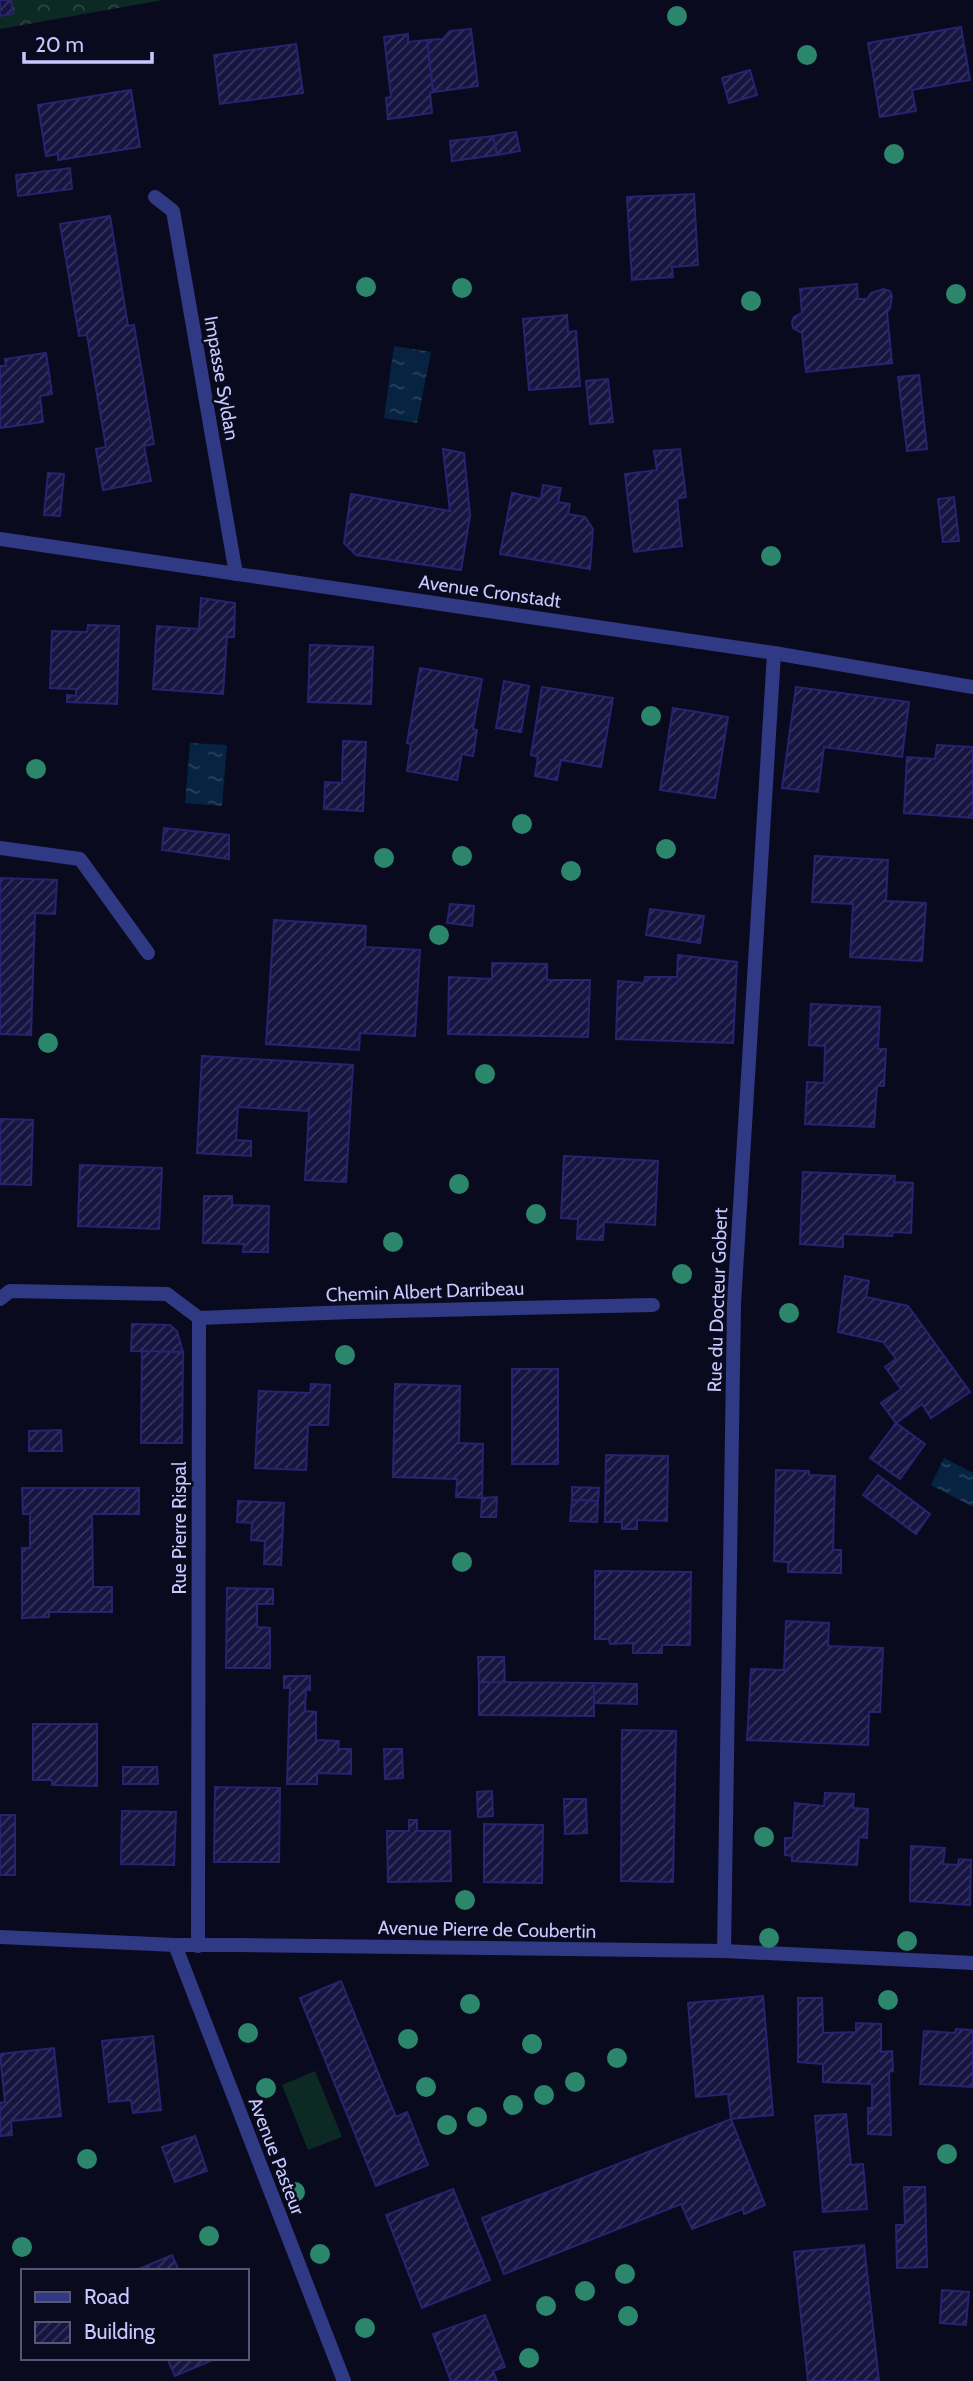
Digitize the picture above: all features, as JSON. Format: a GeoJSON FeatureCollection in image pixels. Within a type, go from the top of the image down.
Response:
{"type":"FeatureCollection","features":[{"type":"Feature","properties":{"kind":"street","name":"Impasse Syldan"},"geometry":{"type":"LineString","coordinates":[[155,197],[173,211],[236,574]]}},
{"type":"Feature","properties":{"kind":"street","name":"Avenue Cronstadt"},"geometry":{"type":"LineString","coordinates":[[0,539],[774,653],[973,687]]}},
{"type":"Feature","properties":{"kind":"street","name":"Rue du Docteur Gobert"},"geometry":{"type":"LineString","coordinates":[[724,1951],[734,1304],[774,653]]}},
{"type":"Feature","properties":{"kind":"street"},"geometry":{"type":"LineString","coordinates":[[0,848],[80,859],[148,953]]}},
{"type":"Feature","properties":{"kind":"street"},"geometry":{"type":"LineString","coordinates":[[0,1299],[10,1291],[167,1294],[199,1318]]}},
{"type":"Feature","properties":{"kind":"street","name":"Chemin Albert Darribeau"},"geometry":{"type":"LineString","coordinates":[[199,1318],[653,1305]]}},
{"type":"Feature","properties":{"kind":"street","name":"Rue Pierre Rispal"},"geometry":{"type":"LineString","coordinates":[[198,1946],[199,1318]]}},
{"type":"Feature","properties":{"kind":"street","name":"Avenue Pierre de Coubertin"},"geometry":{"type":"LineString","coordinates":[[0,1937],[198,1946],[724,1951],[973,1963]]}},
{"type":"Feature","properties":{"kind":"street","name":"Avenue Pasteur"},"geometry":{"type":"LineString","coordinates":[[175,1945],[344,2381]]}},
{"type":"Feature","properties":{"kind":"green space"},"geometry":{"type":"Polygon","coordinates":[[[0,0],[163,0],[0,29],[0,0]]]}},
{"type":"Feature","properties":{"kind":"green space"},"geometry":{"type":"Polygon","coordinates":[[[315,2071],[342,2137],[308,2150],[282,2085],[315,2071]]]}},
{"type":"Feature","properties":{"kind":"water"},"geometry":{"type":"Polygon","coordinates":[[[394,346],[431,352],[417,423],[384,418],[394,346]]]}},
{"type":"Feature","properties":{"kind":"water"},"geometry":{"type":"Polygon","coordinates":[[[190,743],[227,745],[222,806],[185,803],[190,743]]]}},
{"type":"Feature","properties":{"kind":"water"},"geometry":{"type":"Polygon","coordinates":[[[944,1458],[973,1473],[973,1507],[931,1485],[944,1458]]]}},
{"type":"Feature","properties":{"kind":"building"},"geometry":{"type":"Polygon","coordinates":[[[0,0],[11,0],[13,14],[0,16],[0,0]]]}},
{"type":"Feature","properties":{"kind":"building"},"geometry":{"type":"Polygon","coordinates":[[[961,27],[970,80],[912,90],[916,111],[880,117],[868,43],[961,27]]]}},
{"type":"Feature","properties":{"kind":"building"},"geometry":{"type":"Polygon","coordinates":[[[471,29],[478,86],[433,92],[427,40],[443,39],[450,31],[471,29]]]}},
{"type":"Feature","properties":{"kind":"building"},"geometry":{"type":"Polygon","coordinates":[[[408,34],[408,42],[427,40],[433,92],[430,93],[432,113],[388,119],[386,98],[391,97],[384,37],[408,34]]]}},
{"type":"Feature","properties":{"kind":"building"},"geometry":{"type":"Polygon","coordinates":[[[296,44],[303,93],[220,104],[214,55],[296,44]]]}},
{"type":"Feature","properties":{"kind":"building"},"geometry":{"type":"Polygon","coordinates":[[[750,70],[757,95],[729,103],[722,78],[750,70]]]}},
{"type":"Feature","properties":{"kind":"building"},"geometry":{"type":"Polygon","coordinates":[[[131,90],[140,147],[58,160],[58,154],[46,156],[38,105],[131,90]]]}},
{"type":"Feature","properties":{"kind":"building"},"geometry":{"type":"Polygon","coordinates":[[[516,132],[520,151],[497,155],[493,136],[516,132]]]}},
{"type":"Feature","properties":{"kind":"building"},"geometry":{"type":"Polygon","coordinates":[[[493,136],[497,155],[452,161],[450,141],[493,136]]]}},
{"type":"Feature","properties":{"kind":"building"},"geometry":{"type":"Polygon","coordinates":[[[70,168],[72,189],[18,196],[16,175],[70,168]]]}},
{"type":"Feature","properties":{"kind":"building"},"geometry":{"type":"Polygon","coordinates":[[[694,194],[698,265],[672,267],[673,277],[632,280],[627,197],[694,194]]]}},
{"type":"Feature","properties":{"kind":"building"},"geometry":{"type":"Polygon","coordinates":[[[110,216],[128,326],[134,325],[154,444],[144,446],[151,481],[103,490],[96,449],[106,447],[87,335],[79,336],[60,224],[110,216]]]}},
{"type":"Feature","properties":{"kind":"building"},"geometry":{"type":"Polygon","coordinates":[[[857,284],[858,299],[867,299],[871,293],[883,289],[890,291],[892,296],[887,312],[892,363],[806,372],[802,333],[793,328],[792,322],[794,317],[802,313],[800,289],[857,284]]]}},
{"type":"Feature","properties":{"kind":"building"},"geometry":{"type":"Polygon","coordinates":[[[567,315],[568,332],[576,331],[580,386],[529,390],[523,319],[567,315]]]}},
{"type":"Feature","properties":{"kind":"building"},"geometry":{"type":"Polygon","coordinates":[[[46,353],[52,394],[40,396],[43,422],[0,428],[0,366],[6,366],[5,359],[46,353]]]}},
{"type":"Feature","properties":{"kind":"building"},"geometry":{"type":"Polygon","coordinates":[[[919,375],[927,449],[907,451],[898,377],[919,375]]]}},
{"type":"Feature","properties":{"kind":"building"},"geometry":{"type":"Polygon","coordinates":[[[608,379],[613,422],[590,424],[586,381],[608,379]]]}},
{"type":"Feature","properties":{"kind":"building"},"geometry":{"type":"Polygon","coordinates":[[[443,449],[464,453],[470,516],[461,570],[356,555],[344,543],[351,494],[450,511],[443,449]]]}},
{"type":"Feature","properties":{"kind":"building"},"geometry":{"type":"Polygon","coordinates":[[[680,449],[686,497],[677,499],[682,546],[634,552],[625,474],[657,470],[654,451],[680,449]]]}},
{"type":"Feature","properties":{"kind":"building"},"geometry":{"type":"Polygon","coordinates":[[[48,473],[64,474],[60,516],[44,515],[48,473]]]}},
{"type":"Feature","properties":{"kind":"building"},"geometry":{"type":"Polygon","coordinates":[[[543,485],[561,488],[558,502],[570,504],[568,514],[585,517],[593,529],[590,569],[500,554],[512,493],[541,499],[543,485]]]}},
{"type":"Feature","properties":{"kind":"building"},"geometry":{"type":"Polygon","coordinates":[[[954,497],[959,541],[943,542],[938,499],[954,497]]]}},
{"type":"Feature","properties":{"kind":"building"},"geometry":{"type":"Polygon","coordinates":[[[201,598],[235,603],[234,637],[227,637],[223,694],[153,689],[157,626],[199,629],[201,598]]]}},
{"type":"Feature","properties":{"kind":"building"},"geometry":{"type":"Polygon","coordinates":[[[88,625],[119,626],[117,704],[67,702],[67,695],[76,696],[76,689],[50,688],[52,631],[87,632],[88,625]]]}},
{"type":"Feature","properties":{"kind":"building"},"geometry":{"type":"Polygon","coordinates":[[[310,645],[373,647],[371,704],[308,702],[310,645]]]}},
{"type":"Feature","properties":{"kind":"building"},"geometry":{"type":"Polygon","coordinates":[[[420,668],[482,679],[473,729],[477,730],[473,756],[462,754],[457,780],[407,771],[411,744],[407,743],[420,668]]]}},
{"type":"Feature","properties":{"kind":"building"},"geometry":{"type":"Polygon","coordinates":[[[504,681],[529,686],[521,732],[496,728],[504,681]]]}},
{"type":"Feature","properties":{"kind":"building"},"geometry":{"type":"Polygon","coordinates":[[[542,687],[613,698],[601,767],[561,760],[557,780],[535,776],[538,757],[531,755],[542,687]]]}},
{"type":"Feature","properties":{"kind":"building"},"geometry":{"type":"Polygon","coordinates":[[[796,687],[909,702],[902,757],[824,747],[818,792],[782,788],[796,687]]]}},
{"type":"Feature","properties":{"kind":"building"},"geometry":{"type":"Polygon","coordinates":[[[673,708],[728,717],[715,798],[660,790],[673,708]]]}},
{"type":"Feature","properties":{"kind":"building"},"geometry":{"type":"Polygon","coordinates":[[[343,741],[366,742],[363,811],[324,809],[325,782],[342,783],[343,741]]]}},
{"type":"Feature","properties":{"kind":"building"},"geometry":{"type":"Polygon","coordinates":[[[937,745],[973,747],[973,818],[904,813],[907,757],[935,759],[937,745]]]}},
{"type":"Feature","properties":{"kind":"building"},"geometry":{"type":"Polygon","coordinates":[[[164,828],[229,835],[229,859],[162,850],[164,828]]]}},
{"type":"Feature","properties":{"kind":"building"},"geometry":{"type":"Polygon","coordinates":[[[815,856],[888,860],[886,901],[926,903],[922,961],[850,957],[853,904],[812,902],[815,856]]]}},
{"type":"Feature","properties":{"kind":"building"},"geometry":{"type":"Polygon","coordinates":[[[0,878],[57,880],[55,914],[35,913],[31,1035],[0,1034],[0,878]]]}},
{"type":"Feature","properties":{"kind":"building"},"geometry":{"type":"Polygon","coordinates":[[[450,904],[474,906],[472,926],[447,923],[450,904]]]}},
{"type":"Feature","properties":{"kind":"building"},"geometry":{"type":"Polygon","coordinates":[[[650,909],[704,916],[700,943],[646,935],[650,909]]]}},
{"type":"Feature","properties":{"kind":"building"},"geometry":{"type":"Polygon","coordinates":[[[274,920],[366,926],[365,947],[420,950],[415,1036],[360,1033],[359,1050],[266,1044],[274,920]]]}},
{"type":"Feature","properties":{"kind":"building"},"geometry":{"type":"Polygon","coordinates":[[[678,955],[737,962],[733,1043],[616,1039],[618,981],[644,983],[645,977],[677,977],[678,955]]]}},
{"type":"Feature","properties":{"kind":"building"},"geometry":{"type":"Polygon","coordinates":[[[492,963],[547,964],[547,980],[590,980],[588,1037],[448,1034],[449,977],[492,979],[492,963]]]}},
{"type":"Feature","properties":{"kind":"building"},"geometry":{"type":"Polygon","coordinates":[[[811,1004],[880,1007],[878,1049],[886,1049],[884,1086],[877,1086],[874,1127],[805,1124],[807,1082],[824,1083],[825,1046],[809,1045],[811,1004]]]}},
{"type":"Feature","properties":{"kind":"building"},"geometry":{"type":"Polygon","coordinates":[[[202,1056],[353,1065],[346,1182],[305,1180],[309,1111],[238,1107],[236,1140],[251,1141],[251,1156],[197,1153],[202,1056]]]}},
{"type":"Feature","properties":{"kind":"building"},"geometry":{"type":"Polygon","coordinates":[[[0,1119],[33,1120],[31,1185],[0,1184],[0,1119]]]}},
{"type":"Feature","properties":{"kind":"building"},"geometry":{"type":"Polygon","coordinates":[[[564,1156],[658,1161],[655,1225],[604,1222],[603,1240],[577,1239],[578,1219],[561,1218],[564,1156]]]}},
{"type":"Feature","properties":{"kind":"building"},"geometry":{"type":"Polygon","coordinates":[[[80,1165],[162,1168],[159,1229],[78,1226],[80,1165]]]}},
{"type":"Feature","properties":{"kind":"building"},"geometry":{"type":"Polygon","coordinates":[[[803,1172],[895,1176],[894,1182],[913,1183],[911,1233],[893,1232],[892,1236],[843,1234],[843,1247],[800,1244],[803,1172]]]}},
{"type":"Feature","properties":{"kind":"building"},"geometry":{"type":"Polygon","coordinates":[[[204,1196],[232,1196],[232,1205],[269,1206],[268,1252],[243,1252],[244,1244],[203,1243],[204,1196]]]}},
{"type":"Feature","properties":{"kind":"building"},"geometry":{"type":"Polygon","coordinates":[[[845,1276],[869,1281],[866,1297],[908,1306],[970,1392],[931,1418],[922,1404],[896,1423],[881,1403],[901,1389],[885,1367],[896,1359],[883,1342],[838,1332],[845,1276]]]}},
{"type":"Feature","properties":{"kind":"building"},"geometry":{"type":"Polygon","coordinates":[[[132,1324],[170,1325],[177,1331],[183,1352],[131,1351],[132,1324]]]}},
{"type":"Feature","properties":{"kind":"building"},"geometry":{"type":"Polygon","coordinates":[[[142,1351],[183,1352],[182,1443],[141,1443],[142,1351]]]}},
{"type":"Feature","properties":{"kind":"building"},"geometry":{"type":"Polygon","coordinates":[[[512,1369],[558,1369],[558,1464],[512,1464],[512,1369]]]}},
{"type":"Feature","properties":{"kind":"building"},"geometry":{"type":"Polygon","coordinates":[[[311,1384],[330,1385],[328,1425],[308,1425],[306,1470],[255,1468],[259,1391],[310,1393],[311,1384]]]}},
{"type":"Feature","properties":{"kind":"building"},"geometry":{"type":"Polygon","coordinates":[[[395,1384],[460,1386],[459,1443],[483,1444],[482,1498],[456,1497],[457,1479],[393,1477],[395,1384]]]}},
{"type":"Feature","properties":{"kind":"building"},"geometry":{"type":"Polygon","coordinates":[[[896,1423],[925,1444],[900,1479],[870,1458],[896,1423]]]}},
{"type":"Feature","properties":{"kind":"building"},"geometry":{"type":"Polygon","coordinates":[[[61,1430],[62,1451],[29,1451],[29,1431],[61,1430]]]}},
{"type":"Feature","properties":{"kind":"building"},"geometry":{"type":"Polygon","coordinates":[[[606,1455],[668,1456],[667,1521],[637,1520],[637,1529],[622,1529],[622,1522],[605,1522],[606,1455]]]}},
{"type":"Feature","properties":{"kind":"building"},"geometry":{"type":"Polygon","coordinates":[[[776,1470],[809,1471],[809,1475],[835,1476],[833,1550],[841,1550],[841,1573],[788,1572],[788,1562],[774,1561],[776,1470]]]}},
{"type":"Feature","properties":{"kind":"building"},"geometry":{"type":"Polygon","coordinates":[[[878,1475],[930,1514],[916,1534],[863,1495],[878,1475]]]}},
{"type":"Feature","properties":{"kind":"building"},"geometry":{"type":"Polygon","coordinates":[[[572,1487],[599,1488],[598,1501],[572,1500],[572,1487]]]}},
{"type":"Feature","properties":{"kind":"building"},"geometry":{"type":"Polygon","coordinates":[[[22,1488],[139,1488],[139,1514],[92,1514],[93,1587],[112,1587],[112,1612],[49,1612],[49,1617],[22,1618],[22,1548],[30,1548],[30,1514],[23,1514],[22,1488]]]}},
{"type":"Feature","properties":{"kind":"building"},"geometry":{"type":"Polygon","coordinates":[[[497,1497],[496,1517],[481,1517],[482,1498],[497,1497]]]}},
{"type":"Feature","properties":{"kind":"building"},"geometry":{"type":"Polygon","coordinates":[[[572,1500],[598,1501],[597,1522],[570,1521],[572,1500]]]}},
{"type":"Feature","properties":{"kind":"building"},"geometry":{"type":"Polygon","coordinates":[[[238,1501],[284,1503],[281,1565],[264,1564],[265,1541],[251,1540],[252,1523],[237,1522],[238,1501]]]}},
{"type":"Feature","properties":{"kind":"building"},"geometry":{"type":"Polygon","coordinates":[[[595,1571],[691,1572],[690,1645],[662,1645],[662,1653],[633,1653],[633,1643],[610,1644],[609,1639],[595,1639],[595,1571]]]}},
{"type":"Feature","properties":{"kind":"building"},"geometry":{"type":"Polygon","coordinates":[[[227,1588],[273,1589],[273,1604],[257,1604],[257,1627],[270,1628],[270,1668],[226,1668],[227,1588]]]}},
{"type":"Feature","properties":{"kind":"building"},"geometry":{"type":"Polygon","coordinates":[[[786,1621],[829,1623],[828,1646],[883,1648],[880,1712],[869,1712],[868,1745],[747,1740],[751,1669],[784,1670],[786,1621]]]}},
{"type":"Feature","properties":{"kind":"building"},"geometry":{"type":"Polygon","coordinates":[[[478,1657],[504,1657],[505,1683],[479,1682],[478,1657]]]}},
{"type":"Feature","properties":{"kind":"building"},"geometry":{"type":"Polygon","coordinates":[[[284,1676],[310,1676],[310,1690],[306,1689],[305,1711],[316,1712],[316,1740],[339,1741],[338,1749],[351,1749],[351,1774],[317,1773],[317,1784],[287,1784],[290,1688],[284,1688],[284,1676]]]}},
{"type":"Feature","properties":{"kind":"building"},"geometry":{"type":"Polygon","coordinates":[[[479,1682],[594,1683],[594,1716],[479,1715],[479,1682]]]}},
{"type":"Feature","properties":{"kind":"building"},"geometry":{"type":"Polygon","coordinates":[[[594,1683],[637,1684],[637,1704],[594,1703],[594,1683]]]}},
{"type":"Feature","properties":{"kind":"building"},"geometry":{"type":"Polygon","coordinates":[[[33,1724],[97,1724],[97,1786],[52,1785],[52,1780],[33,1780],[33,1724]]]}},
{"type":"Feature","properties":{"kind":"building"},"geometry":{"type":"Polygon","coordinates":[[[622,1730],[676,1731],[673,1882],[621,1881],[622,1730]]]}},
{"type":"Feature","properties":{"kind":"building"},"geometry":{"type":"Polygon","coordinates":[[[384,1749],[402,1749],[403,1778],[385,1779],[384,1749]]]}},
{"type":"Feature","properties":{"kind":"building"},"geometry":{"type":"Polygon","coordinates":[[[123,1767],[157,1767],[158,1784],[123,1784],[123,1767]]]}},
{"type":"Feature","properties":{"kind":"building"},"geometry":{"type":"Polygon","coordinates":[[[215,1787],[280,1788],[279,1862],[214,1862],[215,1787]]]}},
{"type":"Feature","properties":{"kind":"building"},"geometry":{"type":"Polygon","coordinates":[[[492,1791],[493,1816],[478,1817],[477,1792],[492,1791]]]}},
{"type":"Feature","properties":{"kind":"building"},"geometry":{"type":"Polygon","coordinates":[[[825,1793],[854,1794],[853,1808],[868,1809],[867,1838],[859,1837],[857,1865],[792,1861],[792,1856],[785,1855],[785,1838],[793,1838],[795,1803],[824,1806],[825,1793]]]}},
{"type":"Feature","properties":{"kind":"building"},"geometry":{"type":"Polygon","coordinates":[[[564,1799],[586,1799],[587,1833],[565,1834],[564,1799]]]}},
{"type":"Feature","properties":{"kind":"building"},"geometry":{"type":"Polygon","coordinates":[[[122,1811],[176,1812],[174,1865],[121,1864],[122,1811]]]}},
{"type":"Feature","properties":{"kind":"building"},"geometry":{"type":"Polygon","coordinates":[[[0,1815],[15,1815],[15,1875],[0,1875],[0,1815]]]}},
{"type":"Feature","properties":{"kind":"building"},"geometry":{"type":"Polygon","coordinates":[[[409,1820],[417,1820],[417,1831],[450,1831],[451,1881],[388,1882],[387,1831],[409,1831],[409,1820]]]}},
{"type":"Feature","properties":{"kind":"building"},"geometry":{"type":"Polygon","coordinates":[[[484,1824],[543,1825],[542,1883],[484,1882],[484,1824]]]}},
{"type":"Feature","properties":{"kind":"building"},"geometry":{"type":"Polygon","coordinates":[[[911,1846],[945,1848],[943,1864],[958,1865],[959,1859],[971,1860],[970,1905],[910,1901],[911,1846]]]}},
{"type":"Feature","properties":{"kind":"building"},"geometry":{"type":"Polygon","coordinates":[[[341,1981],[396,2117],[407,2112],[428,2165],[376,2186],[300,1998],[341,1981]]]}},
{"type":"Feature","properties":{"kind":"building"},"geometry":{"type":"Polygon","coordinates":[[[763,1996],[773,2115],[731,2119],[728,2094],[696,2097],[688,2003],[763,1996]]]}},
{"type":"Feature","properties":{"kind":"building"},"geometry":{"type":"Polygon","coordinates":[[[798,1998],[822,1998],[823,2033],[856,2032],[856,2023],[881,2024],[881,2052],[892,2051],[893,2071],[889,2072],[891,2135],[868,2134],[872,2084],[823,2082],[823,2064],[798,2062],[798,1998]]]}},
{"type":"Feature","properties":{"kind":"building"},"geometry":{"type":"Polygon","coordinates":[[[956,2029],[973,2030],[973,2087],[920,2084],[924,2031],[955,2033],[956,2029]]]}},
{"type":"Feature","properties":{"kind":"building"},"geometry":{"type":"Polygon","coordinates":[[[153,2036],[161,2110],[133,2113],[131,2100],[109,2102],[102,2041],[153,2036]]]}},
{"type":"Feature","properties":{"kind":"building"},"geometry":{"type":"Polygon","coordinates":[[[54,2048],[61,2116],[11,2121],[12,2135],[0,2136],[0,2103],[5,2102],[0,2054],[54,2048]]]}},
{"type":"Feature","properties":{"kind":"building"},"geometry":{"type":"Polygon","coordinates":[[[846,2114],[851,2165],[863,2164],[867,2209],[823,2212],[815,2116],[846,2114]]]}},
{"type":"Feature","properties":{"kind":"building"},"geometry":{"type":"Polygon","coordinates":[[[731,2119],[765,2205],[744,2214],[743,2209],[692,2229],[681,2204],[504,2274],[482,2218],[731,2119]]]}},
{"type":"Feature","properties":{"kind":"building"},"geometry":{"type":"Polygon","coordinates":[[[195,2136],[207,2171],[175,2182],[162,2147],[195,2136]]]}},
{"type":"Feature","properties":{"kind":"building"},"geometry":{"type":"Polygon","coordinates":[[[904,2187],[925,2187],[927,2267],[897,2268],[896,2225],[905,2225],[904,2187]]]}},
{"type":"Feature","properties":{"kind":"building"},"geometry":{"type":"Polygon","coordinates":[[[453,2189],[490,2280],[422,2308],[386,2215],[453,2189]]]}},
{"type":"Feature","properties":{"kind":"building"},"geometry":{"type":"Polygon","coordinates":[[[864,2245],[879,2381],[808,2381],[794,2252],[864,2245]]]}},
{"type":"Feature","properties":{"kind":"building"},"geometry":{"type":"Polygon","coordinates":[[[172,2255],[178,2269],[139,2269],[172,2255]]]}},
{"type":"Feature","properties":{"kind":"building"},"geometry":{"type":"Polygon","coordinates":[[[942,2290],[969,2292],[966,2325],[940,2323],[942,2290]]]}},
{"type":"Feature","properties":{"kind":"building"},"geometry":{"type":"Polygon","coordinates":[[[485,2315],[505,2367],[493,2371],[497,2381],[451,2381],[433,2334],[485,2315]]]}},
{"type":"Feature","properties":{"kind":"building"},"geometry":{"type":"Polygon","coordinates":[[[168,2360],[212,2360],[175,2376],[168,2360]]]}}]}
